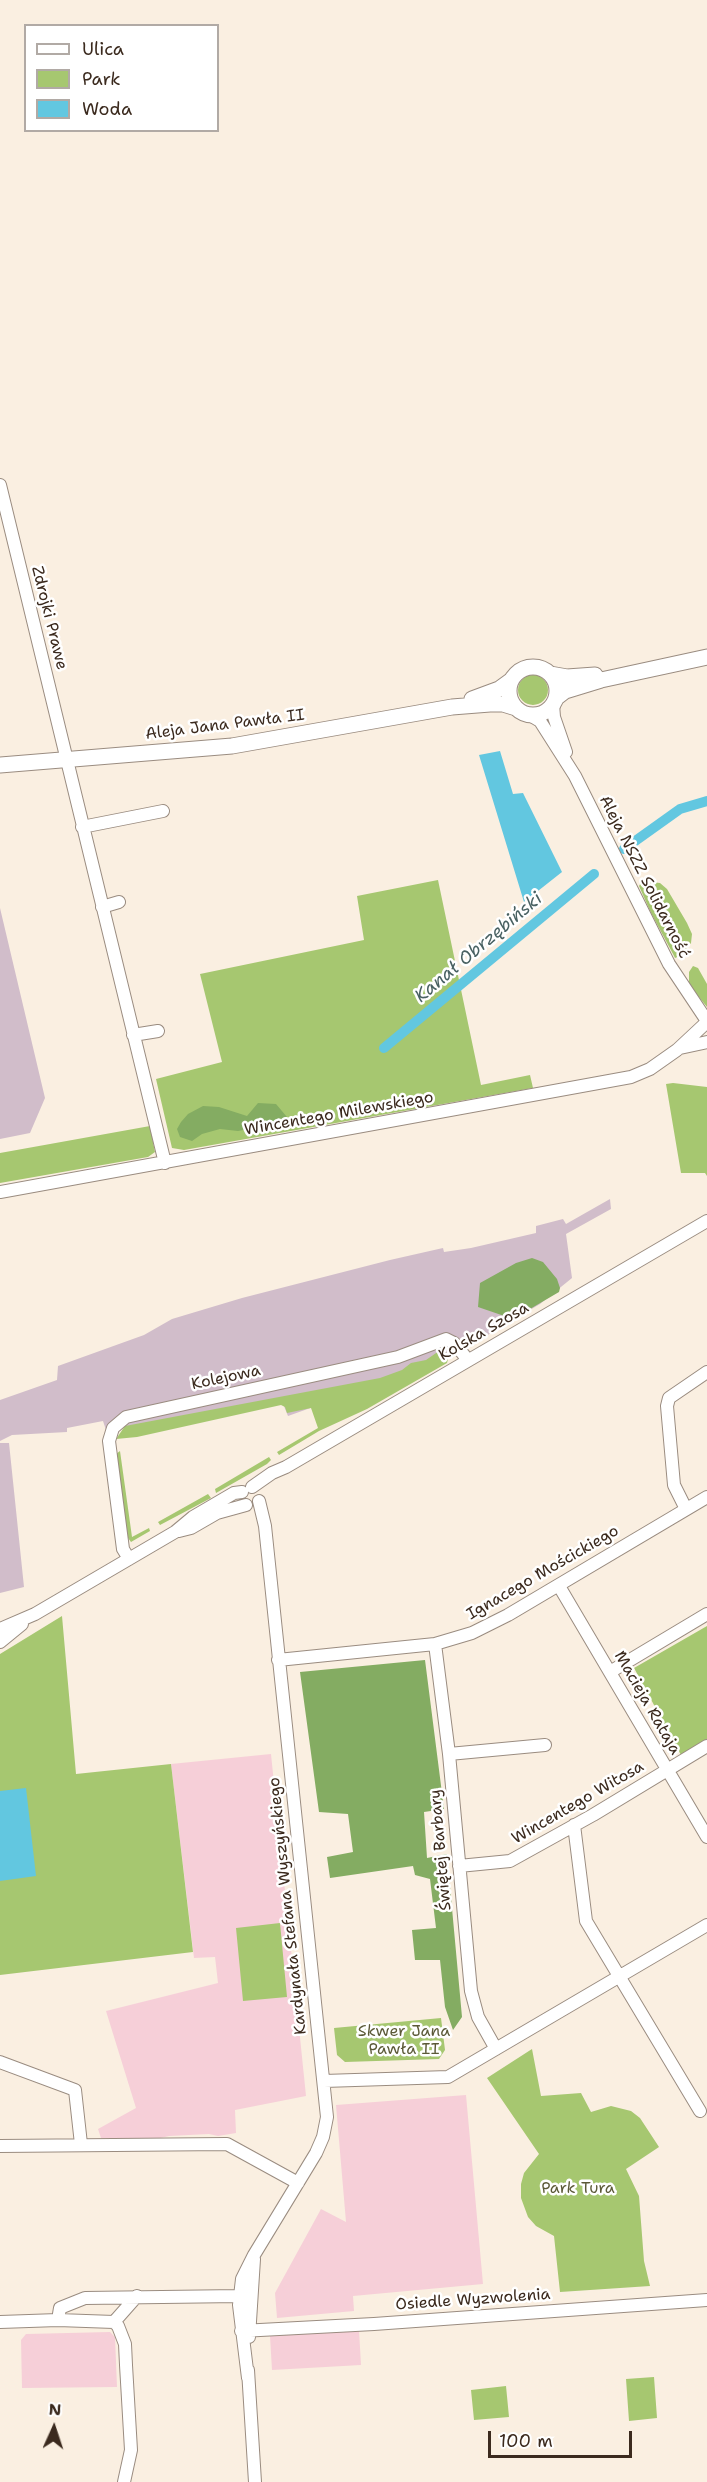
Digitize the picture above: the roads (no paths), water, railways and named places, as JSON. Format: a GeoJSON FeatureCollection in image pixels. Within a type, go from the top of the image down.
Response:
{"type":"FeatureCollection","features":[{"type":"Feature","properties":{"kind":"main road"},"geometry":{"type":"LineString","coordinates":[[554,701],[556,685],[544,669],[528,667],[510,681],[509,696],[523,712],[543,713],[565,691],[640,670],[707,657]]}},
{"type":"Feature","properties":{"kind":"main road"},"geometry":{"type":"LineString","coordinates":[[550,674],[567,677],[640,670]]}},
{"type":"Feature","properties":{"kind":"main road","name":"Aleja Jana Pawła II"},"geometry":{"type":"LineString","coordinates":[[452,706],[499,689],[510,681]]}},
{"type":"Feature","properties":{"kind":"main road","name":"Aleja Jana Pawła II"},"geometry":{"type":"LineString","coordinates":[[0,765],[232,746],[452,706],[503,704],[523,712]]}},
{"type":"Feature","properties":{"kind":"street","name":"Zdrojki Prawe"},"geometry":{"type":"LineString","coordinates":[[0,485],[165,1163]]}},
{"type":"Feature","properties":{"kind":"street","name":"Aleja NSZZ Solidarność"},"geometry":{"type":"LineString","coordinates":[[554,701],[556,725],[575,776],[669,964],[707,1022]]}},
{"type":"Feature","properties":{"kind":"street","name":"Aleja NSZZ Solidarność"},"geometry":{"type":"LineString","coordinates":[[523,712],[540,722],[575,776]]}},
{"type":"Feature","properties":{"kind":"street"},"geometry":{"type":"LineString","coordinates":[[82,826],[163,811]]}},
{"type":"Feature","properties":{"kind":"street"},"geometry":{"type":"LineString","coordinates":[[102,907],[119,902]]}},
{"type":"Feature","properties":{"kind":"street","name":"Wincentego Milewskiego"},"geometry":{"type":"LineString","coordinates":[[0,1192],[631,1077],[650,1069],[676,1050],[707,1022]]}},
{"type":"Feature","properties":{"kind":"street"},"geometry":{"type":"LineString","coordinates":[[133,1035],[158,1031]]}},
{"type":"Feature","properties":{"kind":"street","name":"Wincentego Milewskiego"},"geometry":{"type":"LineString","coordinates":[[676,1050],[702,1041],[707,1042]]}},
{"type":"Feature","properties":{"kind":"street","name":"Kolska Szosa"},"geometry":{"type":"LineString","coordinates":[[0,1629],[35,1614],[175,1532],[193,1517],[234,1493],[252,1497],[286,1467],[704,1222]]}},
{"type":"Feature","properties":{"kind":"street","name":"Kolejowa"},"geometry":{"type":"LineString","coordinates":[[129,1559],[123,1549],[109,1441],[113,1428],[126,1417],[398,1357],[446,1339],[454,1343],[468,1360]]}},
{"type":"Feature","properties":{"kind":"street"},"geometry":{"type":"LineString","coordinates":[[686,1509],[674,1485],[667,1406],[669,1398],[707,1372]]}},
{"type":"Feature","properties":{"kind":"street","name":"Kardynała Stefana Wyszyńskiego"},"geometry":{"type":"LineString","coordinates":[[252,1497],[263,1513],[327,2117],[323,2137],[242,2278],[239,2296],[245,2331],[255,2482]]}},
{"type":"Feature","properties":{"kind":"street","name":"Ignacego Mościckiego"},"geometry":{"type":"LineString","coordinates":[[278,1660],[435,1644],[472,1633],[559,1586],[707,1497]]}},
{"type":"Feature","properties":{"kind":"street","name":"Macieja Rataja"},"geometry":{"type":"LineString","coordinates":[[559,1586],[707,1837]]}},
{"type":"Feature","properties":{"kind":"street","name":"Kolska Szosa"},"geometry":{"type":"LineString","coordinates":[[0,1642],[35,1614]]}},
{"type":"Feature","properties":{"kind":"street"},"geometry":{"type":"LineString","coordinates":[[609,1672],[707,1614]]}},
{"type":"Feature","properties":{"kind":"street","name":"Świętej Barbary"},"geometry":{"type":"LineString","coordinates":[[435,1644],[449,1754],[471,1991],[478,2018],[496,2049]]}},
{"type":"Feature","properties":{"kind":"street"},"geometry":{"type":"LineString","coordinates":[[449,1754],[545,1744]]}},
{"type":"Feature","properties":{"kind":"street","name":"Wincentego Witosa"},"geometry":{"type":"LineString","coordinates":[[459,1866],[510,1861],[668,1771],[707,1746]]}},
{"type":"Feature","properties":{"kind":"street"},"geometry":{"type":"LineString","coordinates":[[574,1825],[586,1920],[705,2113]]}},
{"type":"Feature","properties":{"kind":"street"},"geometry":{"type":"LineString","coordinates":[[324,2081],[448,2076],[707,1925]]}},
{"type":"Feature","properties":{"kind":"street"},"geometry":{"type":"LineString","coordinates":[[0,2062],[75,2090],[81,2144]]}},
{"type":"Feature","properties":{"kind":"street"},"geometry":{"type":"LineString","coordinates":[[0,2146],[227,2145],[298,2182]]}},
{"type":"Feature","properties":{"kind":"street","name":"Kardynała Stefana Wyszyńskiego"},"geometry":{"type":"LineString","coordinates":[[245,2331],[254,2255]]}},
{"type":"Feature","properties":{"kind":"street"},"geometry":{"type":"LineString","coordinates":[[114,2322],[137,2296]]}},
{"type":"Feature","properties":{"kind":"street"},"geometry":{"type":"LineString","coordinates":[[58,2320],[60,2308],[85,2298],[239,2296]]}},
{"type":"Feature","properties":{"kind":"street","name":"Osiedle Wyzwolenia"},"geometry":{"type":"LineString","coordinates":[[245,2331],[707,2300]]}},
{"type":"Feature","properties":{"kind":"street"},"geometry":{"type":"LineString","coordinates":[[0,2322],[58,2320],[114,2322]]}},
{"type":"Feature","properties":{"kind":"street"},"geometry":{"type":"LineString","coordinates":[[114,2322],[122,2337],[125,2354],[130,2450],[124,2482]]}},
{"type":"Feature","properties":{"kind":"water"},"geometry":{"type":"Polygon","coordinates":[[[500,751],[513,794],[523,793],[562,872],[524,902],[479,755],[500,751]]]}},
{"type":"Feature","properties":{"kind":"water"},"geometry":{"type":"Polygon","coordinates":[[[26,1788],[36,1876],[0,1881],[0,1791],[26,1788]]]}},
{"type":"Feature","properties":{"kind":"waterway","name":"Kanał Obrzębiński"},"geometry":{"type":"LineString","coordinates":[[624,849],[680,809],[707,801]]}},
{"type":"Feature","properties":{"kind":"waterway","name":"Kanał Obrzębiński"},"geometry":{"type":"LineString","coordinates":[[384,1048],[594,874]]}},
{"type":"Feature","properties":{"kind":"park label","name":"Skwer Jana Pawła II"},"geometry":{"type":"Point","coordinates":[404,2041]}},
{"type":"Feature","properties":{"kind":"park label","name":"Park Tura"},"geometry":{"type":"Point","coordinates":[578,2189]}}]}
